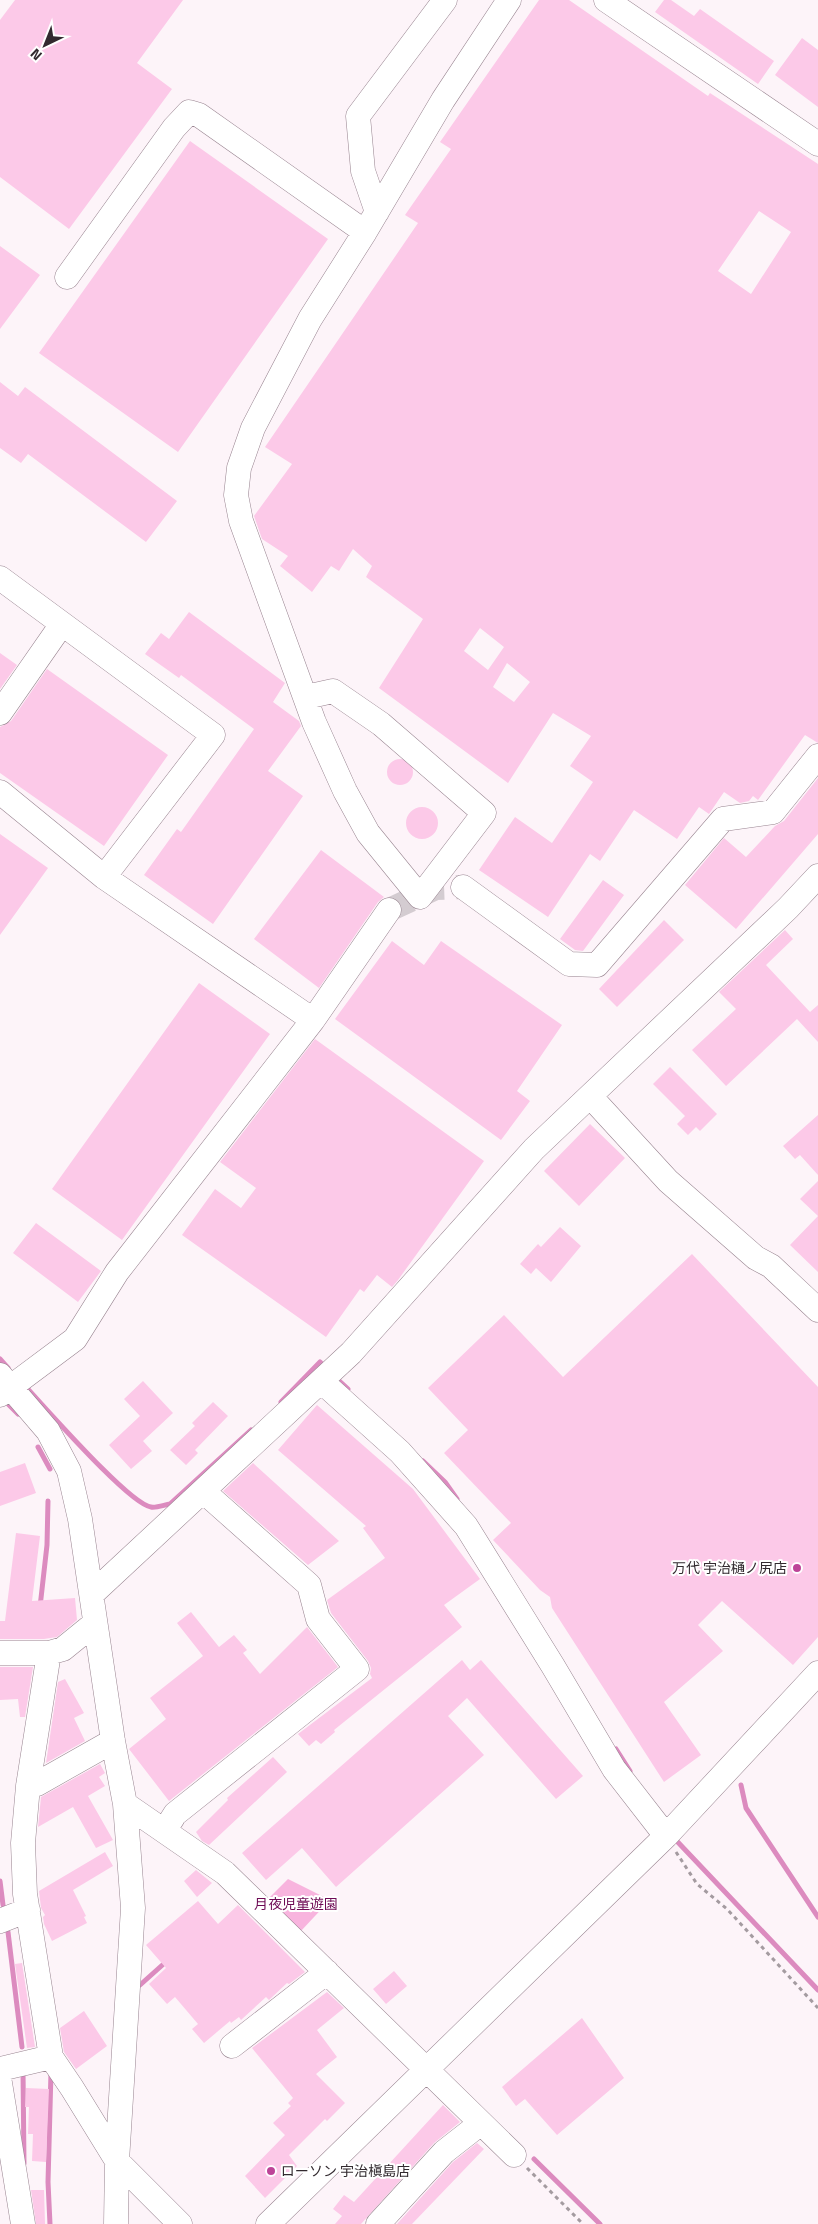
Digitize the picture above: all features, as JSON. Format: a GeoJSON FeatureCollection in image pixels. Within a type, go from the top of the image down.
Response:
{"type":"FeatureCollection","features":[{"type":"Feature","properties":{"kind":"street"},"geometry":{"type":"LineString","coordinates":[[377,212],[363,171],[358,116],[445,0]]}},
{"type":"Feature","properties":{"kind":"street"},"geometry":{"type":"LineString","coordinates":[[306,697],[333,691],[381,724],[484,813],[420,897],[368,833],[345,792],[306,697],[241,521],[236,495],[239,468],[253,428],[310,319],[365,232],[442,100],[509,0]]}},
{"type":"Feature","properties":{"kind":"street"},"geometry":{"type":"LineString","coordinates":[[606,0],[818,144]]}},
{"type":"Feature","properties":{"kind":"street"},"geometry":{"type":"LineString","coordinates":[[67,277],[174,128],[189,112],[199,115],[365,232]]}},
{"type":"Feature","properties":{"kind":"street"},"geometry":{"type":"LineString","coordinates":[[0,578],[213,735],[104,877]]}},
{"type":"Feature","properties":{"kind":"street"},"geometry":{"type":"LineString","coordinates":[[0,713],[62,624]]}},
{"type":"Feature","properties":{"kind":"street"},"geometry":{"type":"LineString","coordinates":[[463,886],[570,964],[596,965],[723,819],[773,812],[818,756]]}},
{"type":"Feature","properties":{"kind":"street"},"geometry":{"type":"LineString","coordinates":[[0,792],[104,877],[312,1020]]}},
{"type":"Feature","properties":{"kind":"street"},"geometry":{"type":"LineString","coordinates":[[92,1594],[351,1353],[534,1149],[788,908],[818,876]]}},
{"type":"Feature","properties":{"kind":"street"},"geometry":{"type":"LineString","coordinates":[[116,2224],[133,1908],[125,1804],[113,1741],[80,1519],[69,1471],[48,1432],[4,1385],[75,1339],[117,1272],[312,1020],[389,910]]}},
{"type":"Feature","properties":{"kind":"street"},"geometry":{"type":"LineString","coordinates":[[590,1096],[668,1181],[756,1258],[771,1266],[818,1310]]}},
{"type":"Feature","properties":{"kind":"street"},"geometry":{"type":"LineString","coordinates":[[321,1382],[400,1452],[466,1526],[614,1769],[666,1836]]}},
{"type":"Feature","properties":{"kind":"street"},"geometry":{"type":"LineString","coordinates":[[165,1830],[175,1814],[357,1669],[318,1619],[309,1586],[203,1491]]}},
{"type":"Feature","properties":{"kind":"street"},"geometry":{"type":"LineString","coordinates":[[0,1653],[49,1653],[63,1649],[95,1622]]}},
{"type":"Feature","properties":{"kind":"street"},"geometry":{"type":"LineString","coordinates":[[49,1653],[28,1786],[23,1844],[28,1910],[50,2057],[118,2161],[180,2224]]}},
{"type":"Feature","properties":{"kind":"street"},"geometry":{"type":"LineString","coordinates":[[268,2224],[666,1836],[818,1673]]}},
{"type":"Feature","properties":{"kind":"street"},"geometry":{"type":"LineString","coordinates":[[28,1786],[37,1784],[113,1741]]}},
{"type":"Feature","properties":{"kind":"street"},"geometry":{"type":"LineString","coordinates":[[125,1804],[225,1873],[514,2155]]}},
{"type":"Feature","properties":{"kind":"street"},"geometry":{"type":"LineString","coordinates":[[0,1921],[28,1910]]}},
{"type":"Feature","properties":{"kind":"street"},"geometry":{"type":"LineString","coordinates":[[232,2046],[327,1972]]}},
{"type":"Feature","properties":{"kind":"street"},"geometry":{"type":"LineString","coordinates":[[0,2069],[50,2057]]}},
{"type":"Feature","properties":{"kind":"street"},"geometry":{"type":"LineString","coordinates":[[0,2083],[24,2224]]}},
{"type":"Feature","properties":{"kind":"street"},"geometry":{"type":"LineString","coordinates":[[378,2224],[444,2152],[481,2123]]}},
{"type":"Feature","properties":{"kind":"path"},"geometry":{"type":"LineString","coordinates":[[666,1836],[697,1884],[727,1909],[818,2008]]}},
{"type":"Feature","properties":{"kind":"path"},"geometry":{"type":"LineString","coordinates":[[514,2155],[583,2224]]}},
{"type":"Feature","properties":{"kind":"green space","name":"月夜児童遊園"},"geometry":{"type":"Polygon","coordinates":[[[288,1879],[330,1900],[300,1932],[267,1900],[288,1879]]]}},
{"type":"Feature","properties":{"kind":"building"},"geometry":{"type":"Polygon","coordinates":[[[15,0],[183,0],[137,63],[172,89],[69,229],[0,177],[0,20],[15,0]]]}},
{"type":"Feature","properties":{"kind":"building"},"geometry":{"type":"Polygon","coordinates":[[[539,0],[569,0],[708,96],[710,93],[818,164],[818,743],[805,735],[758,800],[753,796],[749,801],[740,803],[724,792],[709,814],[699,807],[677,839],[634,810],[600,861],[590,854],[548,917],[479,870],[515,817],[552,843],[593,782],[570,766],[591,736],[553,713],[508,783],[379,688],[423,619],[366,577],[372,566],[353,549],[339,571],[331,566],[312,592],[280,566],[288,556],[262,539],[254,516],[292,464],[265,447],[418,223],[405,215],[451,149],[440,142],[539,0]],[[759,211],[718,271],[751,294],[791,232],[759,211]],[[480,628],[464,651],[488,670],[504,647],[480,628]],[[507,663],[493,687],[514,702],[530,682],[507,663]]]}},
{"type":"Feature","properties":{"kind":"building"},"geometry":{"type":"Polygon","coordinates":[[[664,0],[671,0],[694,16],[700,9],[774,61],[758,84],[655,12],[664,0]]]}},
{"type":"Feature","properties":{"kind":"building"},"geometry":{"type":"Polygon","coordinates":[[[802,38],[818,50],[818,107],[775,75],[802,38]]]}},
{"type":"Feature","properties":{"kind":"building"},"geometry":{"type":"Polygon","coordinates":[[[190,141],[328,239],[178,452],[39,353],[190,141]]]}},
{"type":"Feature","properties":{"kind":"building"},"geometry":{"type":"Polygon","coordinates":[[[0,246],[40,275],[0,329],[0,246]]]}},
{"type":"Feature","properties":{"kind":"building"},"geometry":{"type":"Polygon","coordinates":[[[0,382],[18,396],[25,387],[177,501],[146,542],[28,454],[21,463],[0,448],[0,382]]]}},
{"type":"Feature","properties":{"kind":"building"},"geometry":{"type":"Polygon","coordinates":[[[189,612],[285,683],[273,702],[299,721],[301,726],[268,771],[303,796],[213,924],[144,875],[177,829],[181,832],[254,729],[181,675],[179,678],[145,654],[161,633],[169,639],[189,612]]]}},
{"type":"Feature","properties":{"kind":"building"},"geometry":{"type":"Polygon","coordinates":[[[0,653],[17,665],[0,689],[0,653]]]}},
{"type":"Feature","properties":{"kind":"building"},"geometry":{"type":"Polygon","coordinates":[[[47,669],[168,755],[104,846],[0,773],[0,727],[11,721],[47,669]]]}},
{"type":"Feature","properties":{"kind":"building"},"geometry":{"type":"Polygon","coordinates":[[[400,759],[409,763],[413,772],[409,781],[400,785],[391,781],[387,772],[391,763],[400,759]]]}},
{"type":"Feature","properties":{"kind":"building"},"geometry":{"type":"Polygon","coordinates":[[[818,778],[818,834],[736,929],[685,885],[724,838],[746,857],[775,826],[784,821],[818,778]]]}},
{"type":"Feature","properties":{"kind":"building"},"geometry":{"type":"Polygon","coordinates":[[[422,807],[428,808],[433,812],[437,817],[437,829],[433,834],[428,838],[422,839],[416,838],[411,834],[407,829],[406,823],[407,817],[411,812],[416,808],[422,807]]]}},
{"type":"Feature","properties":{"kind":"building"},"geometry":{"type":"Polygon","coordinates":[[[0,834],[48,868],[0,935],[0,834]]]}},
{"type":"Feature","properties":{"kind":"building"},"geometry":{"type":"Polygon","coordinates":[[[321,850],[384,897],[378,902],[319,988],[254,939],[321,850]]]}},
{"type":"Feature","properties":{"kind":"building"},"geometry":{"type":"Polygon","coordinates":[[[603,880],[624,895],[583,951],[575,950],[560,939],[603,880]]]}},
{"type":"Feature","properties":{"kind":"building"},"geometry":{"type":"Polygon","coordinates":[[[664,920],[684,940],[617,1007],[599,989],[664,920]]]}},
{"type":"Feature","properties":{"kind":"building"},"geometry":{"type":"Polygon","coordinates":[[[785,930],[793,939],[766,965],[810,1012],[818,1005],[818,1042],[797,1019],[726,1086],[692,1050],[736,1009],[719,992],[785,930]]]}},
{"type":"Feature","properties":{"kind":"building"},"geometry":{"type":"Polygon","coordinates":[[[392,941],[424,965],[441,941],[562,1025],[517,1091],[530,1101],[501,1140],[335,1019],[392,941]]]}},
{"type":"Feature","properties":{"kind":"building"},"geometry":{"type":"Polygon","coordinates":[[[199,983],[270,1034],[122,1240],[52,1189],[199,983]]]}},
{"type":"Feature","properties":{"kind":"building"},"geometry":{"type":"Polygon","coordinates":[[[315,1039],[484,1161],[392,1287],[377,1275],[364,1292],[360,1289],[326,1337],[182,1235],[215,1189],[241,1208],[256,1188],[220,1162],[315,1039]]]}},
{"type":"Feature","properties":{"kind":"building"},"geometry":{"type":"Polygon","coordinates":[[[670,1067],[717,1114],[700,1131],[696,1127],[688,1135],[677,1124],[685,1116],[653,1084],[670,1067]]]}},
{"type":"Feature","properties":{"kind":"building"},"geometry":{"type":"Polygon","coordinates":[[[818,1115],[818,1175],[800,1155],[795,1159],[783,1146],[818,1115]]]}},
{"type":"Feature","properties":{"kind":"building"},"geometry":{"type":"Polygon","coordinates":[[[590,1124],[625,1158],[579,1206],[544,1171],[590,1124]]]}},
{"type":"Feature","properties":{"kind":"building"},"geometry":{"type":"Polygon","coordinates":[[[818,1181],[818,1216],[800,1199],[818,1181]]]}},
{"type":"Feature","properties":{"kind":"building"},"geometry":{"type":"Polygon","coordinates":[[[818,1216],[818,1272],[790,1245],[818,1216]]]}},
{"type":"Feature","properties":{"kind":"building"},"geometry":{"type":"Polygon","coordinates":[[[36,1223],[101,1271],[78,1302],[13,1253],[36,1223]]]}},
{"type":"Feature","properties":{"kind":"building"},"geometry":{"type":"Polygon","coordinates":[[[560,1227],[581,1246],[551,1282],[536,1268],[531,1274],[520,1264],[538,1244],[541,1247],[560,1227]]]}},
{"type":"Feature","properties":{"kind":"building"},"geometry":{"type":"Polygon","coordinates":[[[692,1254],[818,1387],[818,1637],[793,1665],[722,1601],[698,1625],[723,1651],[664,1702],[701,1755],[664,1782],[552,1608],[550,1597],[540,1590],[493,1540],[511,1523],[444,1453],[468,1430],[428,1388],[504,1315],[563,1377],[692,1254]]]}},
{"type":"Feature","properties":{"kind":"building"},"geometry":{"type":"Polygon","coordinates":[[[143,1381],[173,1413],[143,1441],[152,1451],[131,1469],[109,1445],[140,1416],[124,1399],[143,1381]]]}},
{"type":"Feature","properties":{"kind":"building"},"geometry":{"type":"Polygon","coordinates":[[[213,1402],[228,1416],[195,1450],[198,1453],[186,1465],[170,1450],[195,1426],[192,1423],[213,1402]]]}},
{"type":"Feature","properties":{"kind":"building"},"geometry":{"type":"Polygon","coordinates":[[[317,1405],[413,1489],[480,1579],[444,1605],[462,1627],[334,1730],[335,1732],[321,1744],[316,1740],[309,1746],[298,1734],[372,1678],[368,1661],[331,1613],[327,1600],[385,1558],[363,1528],[366,1526],[278,1450],[317,1405]]]}},
{"type":"Feature","properties":{"kind":"building"},"geometry":{"type":"Polygon","coordinates":[[[25,1463],[36,1493],[0,1506],[0,1472],[25,1463]]]}},
{"type":"Feature","properties":{"kind":"building"},"geometry":{"type":"Polygon","coordinates":[[[253,1463],[339,1541],[308,1565],[223,1491],[253,1463]]]}},
{"type":"Feature","properties":{"kind":"building"},"geometry":{"type":"Polygon","coordinates":[[[16,1533],[40,1536],[32,1601],[75,1598],[77,1620],[57,1637],[44,1639],[0,1639],[0,1621],[5,1621],[16,1533]]]}},
{"type":"Feature","properties":{"kind":"building"},"geometry":{"type":"Polygon","coordinates":[[[191,1612],[219,1647],[234,1635],[247,1650],[243,1653],[260,1674],[307,1627],[338,1667],[169,1801],[129,1749],[166,1719],[150,1698],[203,1656],[177,1623],[191,1612]]]}},
{"type":"Feature","properties":{"kind":"building"},"geometry":{"type":"Polygon","coordinates":[[[462,1660],[470,1670],[481,1660],[583,1776],[556,1799],[467,1698],[448,1716],[484,1755],[336,1887],[302,1848],[266,1880],[242,1853],[462,1660]]]}},
{"type":"Feature","properties":{"kind":"building"},"geometry":{"type":"Polygon","coordinates":[[[0,1667],[33,1667],[25,1717],[20,1717],[18,1699],[0,1700],[0,1667]]]}},
{"type":"Feature","properties":{"kind":"building"},"geometry":{"type":"Polygon","coordinates":[[[65,1679],[84,1713],[74,1718],[85,1741],[46,1763],[58,1682],[65,1679]]]}},
{"type":"Feature","properties":{"kind":"building"},"geometry":{"type":"Polygon","coordinates":[[[273,1757],[287,1772],[209,1845],[202,1841],[196,1832],[228,1800],[227,1798],[273,1757]]]}},
{"type":"Feature","properties":{"kind":"building"},"geometry":{"type":"Polygon","coordinates":[[[100,1764],[105,1773],[99,1777],[105,1786],[88,1796],[113,1840],[96,1848],[73,1807],[38,1827],[41,1797],[100,1764]]]}},
{"type":"Feature","properties":{"kind":"building"},"geometry":{"type":"Polygon","coordinates":[[[105,1852],[113,1866],[73,1890],[86,1916],[84,1917],[87,1923],[52,1941],[44,1924],[43,1917],[45,1915],[41,1908],[39,1891],[105,1852]]]}},
{"type":"Feature","properties":{"kind":"building"},"geometry":{"type":"Polygon","coordinates":[[[196,1870],[212,1883],[197,1897],[184,1881],[196,1870]]]}},
{"type":"Feature","properties":{"kind":"building"},"geometry":{"type":"Polygon","coordinates":[[[198,1901],[218,1924],[238,1905],[305,1972],[289,1984],[287,1983],[269,2000],[266,1997],[241,2020],[239,2017],[231,2023],[230,2021],[204,2043],[192,2029],[198,2024],[175,1997],[167,2004],[149,1984],[166,1968],[146,1945],[198,1901]]]}},
{"type":"Feature","properties":{"kind":"building"},"geometry":{"type":"Polygon","coordinates":[[[22,1963],[35,2047],[27,2048],[15,1964],[22,1963]]]}},
{"type":"Feature","properties":{"kind":"building"},"geometry":{"type":"Polygon","coordinates":[[[394,1971],[407,1986],[386,2004],[373,1989],[394,1971]]]}},
{"type":"Feature","properties":{"kind":"building"},"geometry":{"type":"Polygon","coordinates":[[[327,1992],[344,2008],[317,2030],[337,2057],[316,2074],[345,2103],[327,2121],[325,2119],[289,2155],[297,2166],[265,2198],[245,2176],[285,2135],[273,2123],[291,2106],[288,2103],[293,2098],[252,2048],[327,1992]]]}},
{"type":"Feature","properties":{"kind":"building"},"geometry":{"type":"Polygon","coordinates":[[[84,2011],[107,2046],[76,2069],[64,2052],[60,2028],[84,2011]]]}},
{"type":"Feature","properties":{"kind":"building"},"geometry":{"type":"Polygon","coordinates":[[[582,2018],[624,2078],[557,2135],[525,2099],[516,2106],[502,2087],[582,2018]]]}},
{"type":"Feature","properties":{"kind":"building"},"geometry":{"type":"Polygon","coordinates":[[[26,2088],[49,2089],[46,2162],[32,2161],[33,2134],[28,2134],[29,2107],[25,2107],[26,2088]]]}},
{"type":"Feature","properties":{"kind":"building"},"geometry":{"type":"Polygon","coordinates":[[[443,2105],[460,2122],[434,2143],[361,2224],[335,2224],[342,2216],[333,2209],[344,2195],[354,2202],[443,2105]]]}},
{"type":"Feature","properties":{"kind":"building"},"geometry":{"type":"Polygon","coordinates":[[[477,2143],[484,2149],[412,2224],[397,2224],[453,2162],[477,2143]]]}},
{"type":"Feature","properties":{"kind":"building"},"geometry":{"type":"Polygon","coordinates":[[[31,2190],[44,2190],[45,2224],[36,2224],[31,2190]]]}},
{"type":"Feature","properties":{"kind":"waterway"},"geometry":{"type":"LineString","coordinates":[[0,1359],[8,1368]]}},
{"type":"Feature","properties":{"kind":"waterway"},"geometry":{"type":"LineString","coordinates":[[281,1402],[320,1362],[326,1369]]}},
{"type":"Feature","properties":{"kind":"waterway"},"geometry":{"type":"LineString","coordinates":[[334,1376],[348,1389]]}},
{"type":"Feature","properties":{"kind":"waterway"},"geometry":{"type":"LineString","coordinates":[[24,1385],[107,1473],[140,1502],[151,1507],[170,1504],[251,1430]]}},
{"type":"Feature","properties":{"kind":"waterway"},"geometry":{"type":"LineString","coordinates":[[9,1405],[18,1414]]}},
{"type":"Feature","properties":{"kind":"waterway"},"geometry":{"type":"LineString","coordinates":[[38,1447],[50,1469]]}},
{"type":"Feature","properties":{"kind":"waterway"},"geometry":{"type":"LineString","coordinates":[[423,1461],[445,1482],[457,1499]]}},
{"type":"Feature","properties":{"kind":"waterway"},"geometry":{"type":"LineString","coordinates":[[40,1607],[47,1545],[48,1501]]}},
{"type":"Feature","properties":{"kind":"waterway"},"geometry":{"type":"LineString","coordinates":[[616,1749],[630,1771]]}},
{"type":"Feature","properties":{"kind":"waterway"},"geometry":{"type":"LineString","coordinates":[[741,1785],[746,1808],[818,1917]]}},
{"type":"Feature","properties":{"kind":"waterway"},"geometry":{"type":"LineString","coordinates":[[673,1837],[818,1990]]}},
{"type":"Feature","properties":{"kind":"waterway"},"geometry":{"type":"LineString","coordinates":[[0,1881],[3,1905]]}},
{"type":"Feature","properties":{"kind":"waterway"},"geometry":{"type":"LineString","coordinates":[[8,1932],[22,2047]]}},
{"type":"Feature","properties":{"kind":"waterway"},"geometry":{"type":"LineString","coordinates":[[140,1985],[168,1960]]}},
{"type":"Feature","properties":{"kind":"waterway"},"geometry":{"type":"LineString","coordinates":[[23,2070],[24,2164]]}},
{"type":"Feature","properties":{"kind":"waterway"},"geometry":{"type":"LineString","coordinates":[[50,2224],[48,2182],[51,2072]]}},
{"type":"Feature","properties":{"kind":"waterway"},"geometry":{"type":"LineString","coordinates":[[534,2159],[600,2224]]}},
{"type":"Feature","properties":{"kind":"tunnel"},"geometry":{"type":"LineString","coordinates":[[389,910],[436,888],[463,887]]}},
{"type":"Feature","properties":{"kind":"place","name":"万代 宇治樋ノ尻店"},"geometry":{"type":"Point","coordinates":[797,1568]}},
{"type":"Feature","properties":{"kind":"place","name":"ローソン 宇治槇島店"},"geometry":{"type":"Point","coordinates":[271,2171]}}]}
